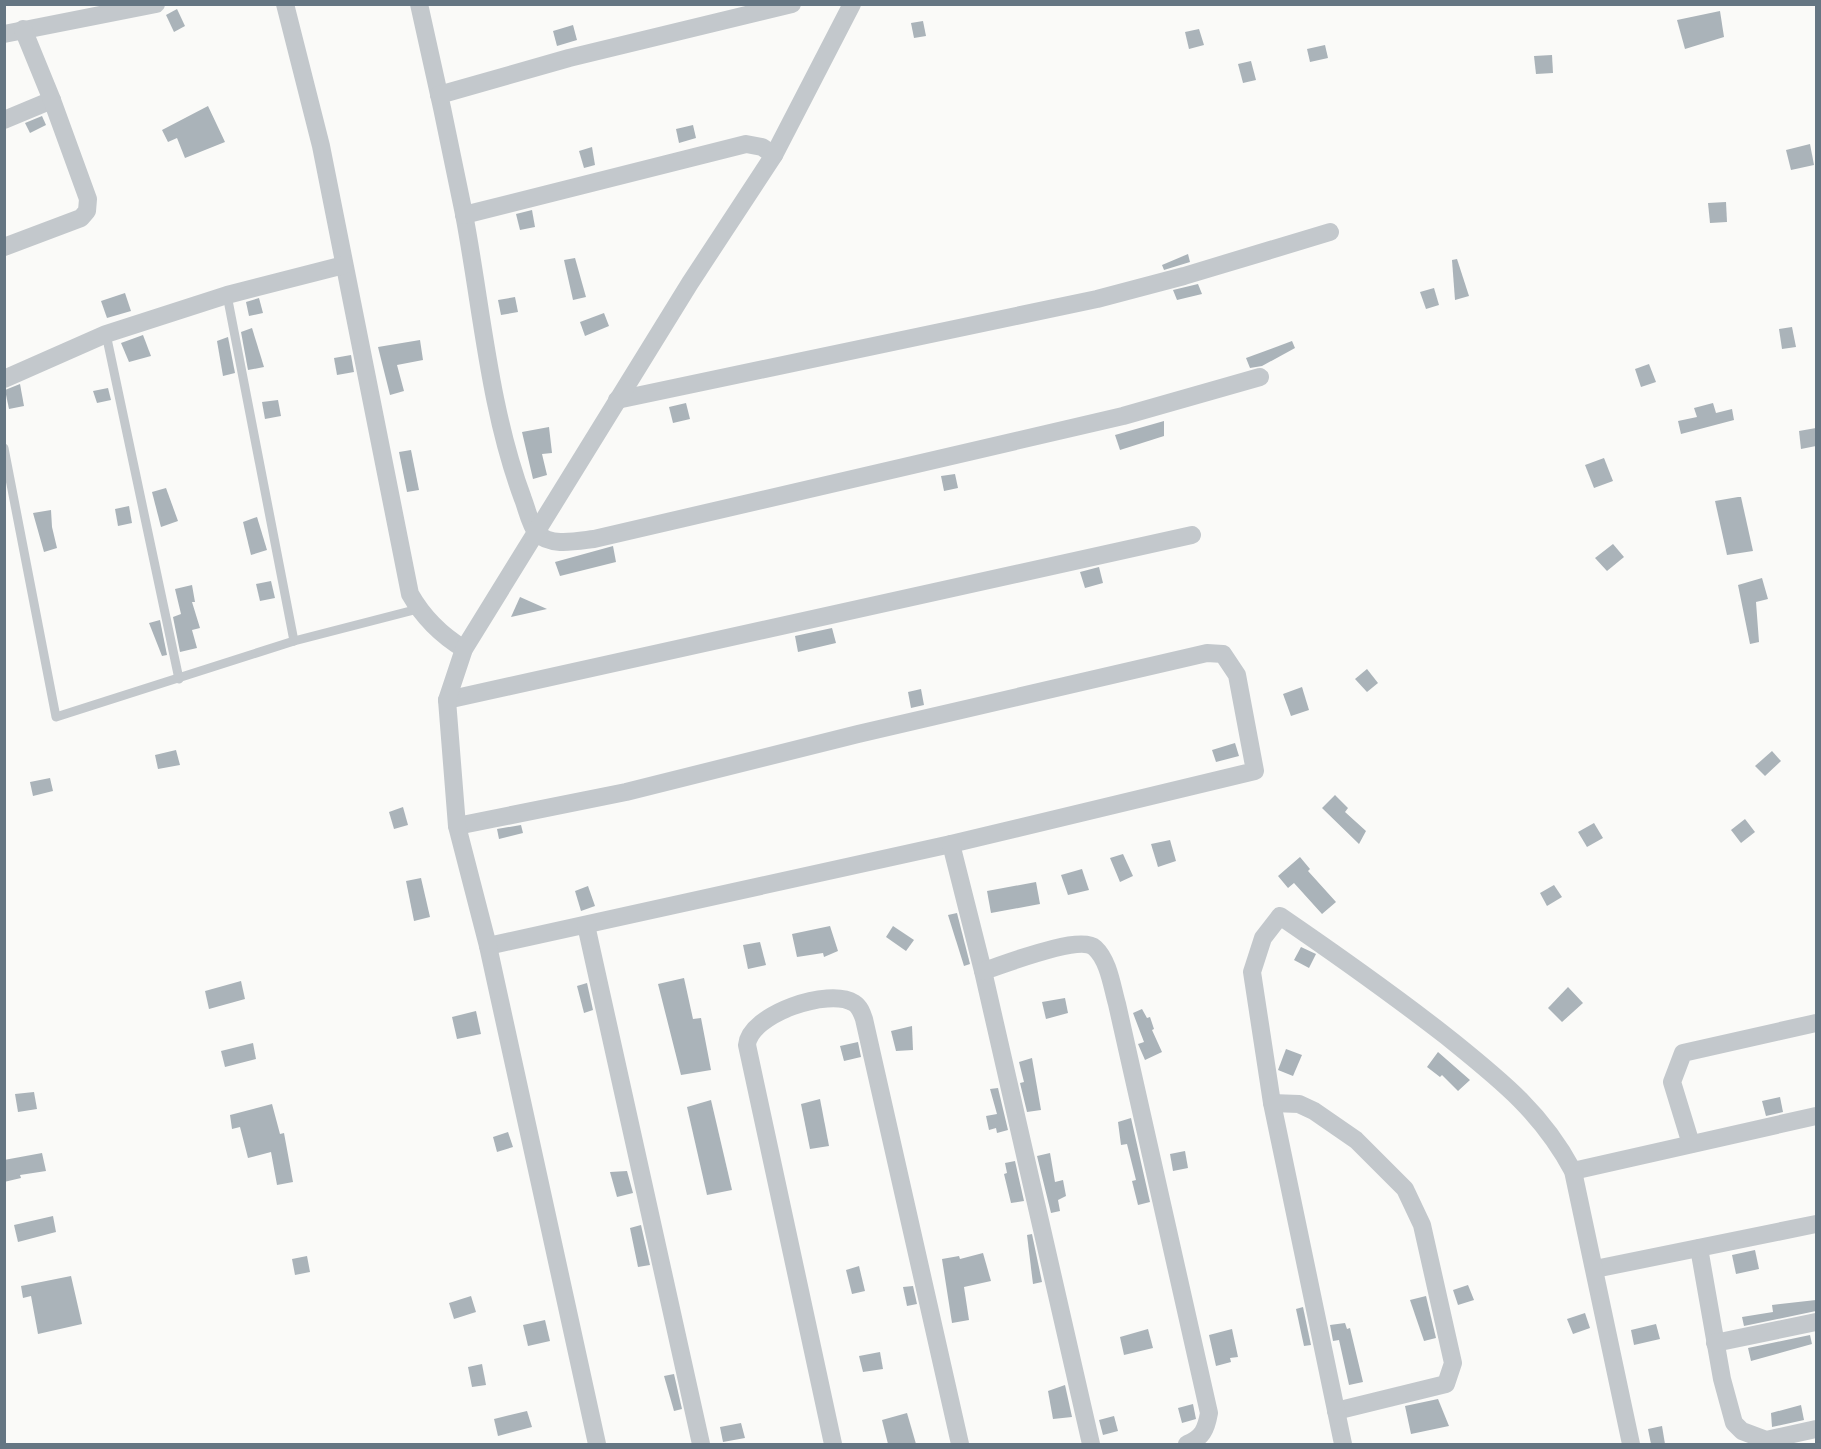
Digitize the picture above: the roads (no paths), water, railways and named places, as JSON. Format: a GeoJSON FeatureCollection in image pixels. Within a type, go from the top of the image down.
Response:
{"type":"FeatureCollection","features":[{"type":"Feature","properties":{"kind":"street"},"geometry":{"type":"LineString","coordinates":[[4,34],[156,4]]}},
{"type":"Feature","properties":{"kind":"street"},"geometry":{"type":"LineString","coordinates":[[285,4],[321,146],[410,594],[418,609],[439,631],[464,649]]}},
{"type":"Feature","properties":{"kind":"street"},"geometry":{"type":"LineString","coordinates":[[419,4],[464,214],[490,376],[502,431],[514,477],[535,531],[556,541],[594,539],[1122,416],[1260,377]]}},
{"type":"Feature","properties":{"kind":"street"},"geometry":{"type":"LineString","coordinates":[[440,95],[569,58],[792,4]]}},
{"type":"Feature","properties":{"kind":"street"},"geometry":{"type":"LineString","coordinates":[[597,1444],[488,946],[457,826],[447,700],[464,649],[617,400],[774,155],[852,4]]}},
{"type":"Feature","properties":{"kind":"street"},"geometry":{"type":"LineString","coordinates":[[4,247],[81,218],[87,211],[88,199],[23,29]]}},
{"type":"Feature","properties":{"kind":"street"},"geometry":{"type":"LineString","coordinates":[[4,120],[52,100]]}},
{"type":"Feature","properties":{"kind":"street"},"geometry":{"type":"LineString","coordinates":[[464,214],[746,144],[762,147],[774,155]]}},
{"type":"Feature","properties":{"kind":"street"},"geometry":{"type":"LineString","coordinates":[[617,400],[1097,299],[1184,276],[1330,232]]}},
{"type":"Feature","properties":{"kind":"street"},"geometry":{"type":"LineString","coordinates":[[4,379],[106,334],[227,295],[344,265]]}},
{"type":"Feature","properties":{"kind":"street"},"geometry":{"type":"LineString","coordinates":[[447,700],[1192,535]]}},
{"type":"Feature","properties":{"kind":"street"},"geometry":{"type":"LineString","coordinates":[[457,826],[626,792],[858,734],[1207,653],[1223,654],[1232,663],[1237,675],[1255,771],[951,843],[488,946]]}},
{"type":"Feature","properties":{"kind":"street"},"geometry":{"type":"LineString","coordinates":[[951,843],[983,971],[1091,1444]]}},
{"type":"Feature","properties":{"kind":"street"},"geometry":{"type":"LineString","coordinates":[[1343,1444],[1272,1103],[1252,972],[1263,938],[1280,916],[1384,987],[1509,1087],[1557,1141],[1573,1171],[1631,1444]]}},
{"type":"Feature","properties":{"kind":"street"},"geometry":{"type":"LineString","coordinates":[[586,925],[702,1444]]}},
{"type":"Feature","properties":{"kind":"street"},"geometry":{"type":"LineString","coordinates":[[983,971],[1070,944],[1088,944],[1095,947],[1104,960],[1117,1004],[1209,1413],[1207,1427],[1200,1439],[1187,1444]]}},
{"type":"Feature","properties":{"kind":"street"},"geometry":{"type":"LineString","coordinates":[[833,1444],[747,1046],[751,1032],[777,1012],[821,1000],[844,999],[859,1007],[864,1019],[960,1444]]}},
{"type":"Feature","properties":{"kind":"street"},"geometry":{"type":"LineString","coordinates":[[1691,1144],[1672,1082],[1683,1053],[1816,1023]]}},
{"type":"Feature","properties":{"kind":"street"},"geometry":{"type":"LineString","coordinates":[[1272,1103],[1299,1104],[1314,1111],[1356,1140],[1405,1189],[1422,1225],[1453,1363],[1446,1384],[1336,1411]]}},
{"type":"Feature","properties":{"kind":"street"},"geometry":{"type":"LineString","coordinates":[[1573,1171],[1816,1116]]}},
{"type":"Feature","properties":{"kind":"street"},"geometry":{"type":"LineString","coordinates":[[1595,1269],[1816,1224]]}},
{"type":"Feature","properties":{"kind":"street"},"geometry":{"type":"LineString","coordinates":[[1699,1248],[1715,1343],[1730,1414],[1734,1423],[1742,1431],[1766,1440],[1816,1430]]}},
{"type":"Feature","properties":{"kind":"street"},"geometry":{"type":"LineString","coordinates":[[1715,1343],[1816,1322]]}},
{"type":"Feature","properties":{"kind":"lane"},"geometry":{"type":"LineString","coordinates":[[227,295],[294,640]]}},
{"type":"Feature","properties":{"kind":"lane"},"geometry":{"type":"LineString","coordinates":[[106,334],[179,680]]}},
{"type":"Feature","properties":{"kind":"lane"},"geometry":{"type":"LineString","coordinates":[[4,448],[56,717],[179,680],[294,640],[418,609]]}}]}
